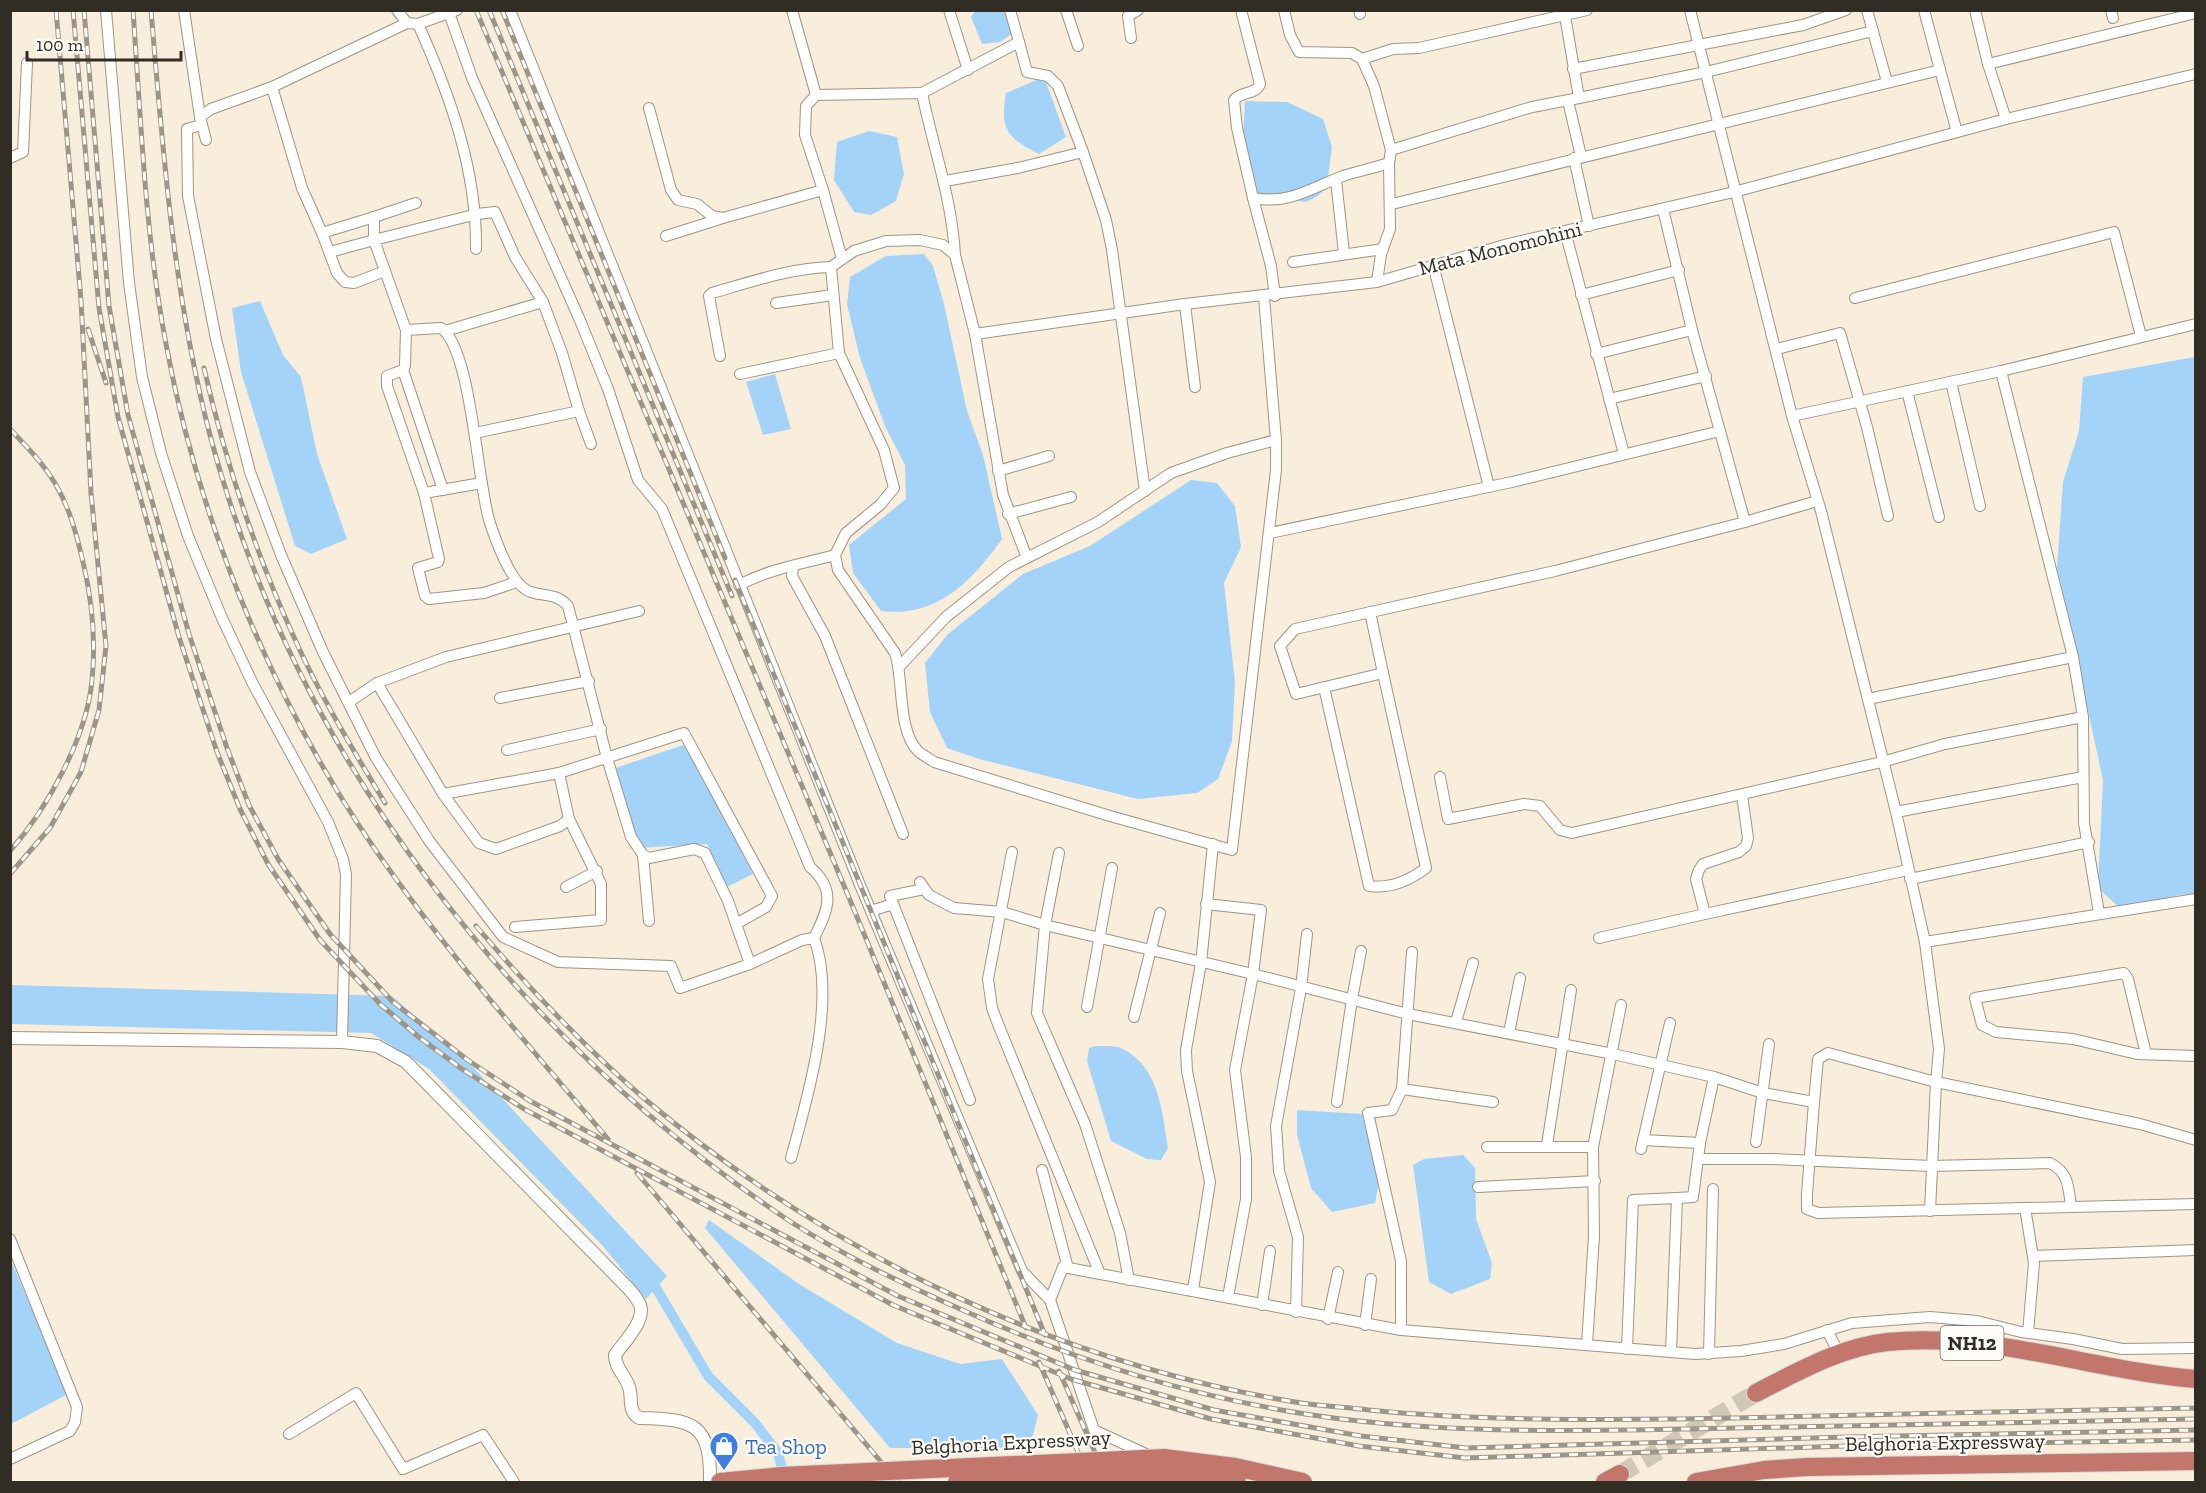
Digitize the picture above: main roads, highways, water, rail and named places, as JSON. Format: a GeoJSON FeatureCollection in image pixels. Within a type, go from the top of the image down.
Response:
{"type":"FeatureCollection","features":[{"type":"Feature","properties":{"kind":"highway","name":"NH12"},"geometry":{"type":"LineString","coordinates":[[1756,1393],[1839,1354],[1886,1342],[1976,1343],[2196,1379]]}},
{"type":"Feature","properties":{"kind":"highway","name":"Belghoria Expressway"},"geometry":{"type":"LineString","coordinates":[[720,1482],[782,1476],[1164,1458],[1235,1467],[1303,1482]]}},
{"type":"Feature","properties":{"kind":"highway","name":"Belghoria Expressway"},"geometry":{"type":"LineString","coordinates":[[1696,1482],[1764,1470],[1806,1467],[2196,1461]]}},
{"type":"Feature","properties":{"kind":"highway","name":"Belghoria Expressway"},"geometry":{"type":"LineString","coordinates":[[957,1482],[1146,1473],[1237,1482]]}},
{"type":"Feature","properties":{"kind":"water"},"geometry":{"type":"Polygon","coordinates":[[[975,11],[1008,11],[1016,31],[1000,42],[982,44],[971,17],[975,11]]]}},
{"type":"Feature","properties":{"kind":"water"},"geometry":{"type":"Polygon","coordinates":[[[1044,77],[1066,137],[1039,154],[1012,137],[1005,124],[1004,106],[1006,93],[1044,77]]]}},
{"type":"Feature","properties":{"kind":"water"},"geometry":{"type":"Polygon","coordinates":[[[1245,101],[1287,102],[1323,119],[1332,147],[1327,186],[1318,196],[1306,202],[1250,195],[1242,155],[1245,101]]]}},
{"type":"Feature","properties":{"kind":"water"},"geometry":{"type":"Polygon","coordinates":[[[869,131],[897,137],[904,174],[896,201],[871,215],[854,212],[834,180],[837,142],[869,131]]]}},
{"type":"Feature","properties":{"kind":"water"},"geometry":{"type":"Polygon","coordinates":[[[924,254],[933,266],[944,304],[967,411],[983,455],[1002,539],[965,582],[936,602],[919,609],[901,612],[881,611],[853,573],[849,545],[906,499],[905,465],[885,426],[860,358],[847,304],[850,277],[886,256],[924,254]]]}},
{"type":"Feature","properties":{"kind":"water"},"geometry":{"type":"Polygon","coordinates":[[[260,301],[283,355],[301,377],[317,454],[347,539],[311,554],[295,546],[241,372],[232,308],[260,301]]]}},
{"type":"Feature","properties":{"kind":"water"},"geometry":{"type":"Polygon","coordinates":[[[2195,357],[2195,894],[2178,895],[2122,910],[2098,888],[2103,780],[2057,568],[2063,482],[2079,431],[2083,377],[2195,357]]]}},
{"type":"Feature","properties":{"kind":"water"},"geometry":{"type":"Polygon","coordinates":[[[775,374],[791,429],[763,435],[746,382],[775,374]]]}},
{"type":"Feature","properties":{"kind":"water"},"geometry":{"type":"Polygon","coordinates":[[[1191,480],[1217,483],[1235,506],[1241,547],[1224,583],[1235,682],[1232,741],[1218,779],[1197,793],[1138,799],[979,759],[947,748],[930,712],[925,663],[948,634],[1023,574],[1090,546],[1191,480]]]}},
{"type":"Feature","properties":{"kind":"water"},"geometry":{"type":"Polygon","coordinates":[[[686,744],[753,874],[725,888],[707,844],[637,848],[610,770],[686,744]]]}},
{"type":"Feature","properties":{"kind":"water"},"geometry":{"type":"Polygon","coordinates":[[[11,985],[392,996],[471,1065],[667,1276],[646,1299],[602,1245],[429,1069],[371,1033],[11,1024],[11,985]]]}},
{"type":"Feature","properties":{"kind":"water"},"geometry":{"type":"Polygon","coordinates":[[[1113,1046],[1123,1049],[1135,1057],[1152,1079],[1161,1106],[1168,1148],[1161,1160],[1147,1159],[1111,1141],[1087,1061],[1089,1048],[1113,1046]]]}},
{"type":"Feature","properties":{"kind":"water"},"geometry":{"type":"Polygon","coordinates":[[[1297,1110],[1362,1114],[1379,1182],[1375,1203],[1332,1212],[1311,1188],[1297,1135],[1297,1110]]]}},
{"type":"Feature","properties":{"kind":"water"},"geometry":{"type":"Polygon","coordinates":[[[1463,1155],[1475,1168],[1476,1219],[1492,1263],[1490,1279],[1451,1294],[1429,1282],[1413,1165],[1424,1159],[1463,1155]]]}},
{"type":"Feature","properties":{"kind":"water"},"geometry":{"type":"Polygon","coordinates":[[[709,1220],[799,1284],[897,1343],[960,1364],[1002,1359],[1038,1415],[1032,1439],[1011,1448],[890,1448],[705,1228],[709,1220]]]}},
{"type":"Feature","properties":{"kind":"water"},"geometry":{"type":"Polygon","coordinates":[[[10,1258],[68,1394],[11,1424],[10,1424],[10,1258]]]}},
{"type":"Feature","properties":{"kind":"waterway"},"geometry":{"type":"LineString","coordinates":[[649,1276],[708,1376],[755,1423],[778,1453],[785,1480]]}},
{"type":"Feature","properties":{"kind":"tunnel"},"geometry":{"type":"LineString","coordinates":[[1620,1474],[1756,1393]]}},
{"type":"Feature","properties":{"kind":"railway"},"geometry":{"type":"LineString","coordinates":[[10,874],[50,828],[81,772],[99,710],[106,646],[91,493],[81,300],[56,10]]}},
{"type":"Feature","properties":{"kind":"railway"},"geometry":{"type":"LineString","coordinates":[[73,10],[99,308],[118,417],[179,637],[217,752],[240,809],[268,864],[320,940],[380,1004],[462,1069],[524,1109],[893,1305],[1071,1379],[1211,1419],[1359,1446],[1465,1458],[1847,1446],[2196,1440]]}},
{"type":"Feature","properties":{"kind":"railway"},"geometry":{"type":"LineString","coordinates":[[84,10],[109,306],[128,415],[189,634],[227,748],[249,805],[278,859],[330,934],[393,1002],[469,1061],[530,1101],[898,1296],[1075,1370],[1214,1410],[1361,1436],[1466,1448],[2196,1430]]}},
{"type":"Feature","properties":{"kind":"railway"},"geometry":{"type":"LineString","coordinates":[[133,10],[148,220],[166,344],[181,415],[201,486],[224,556],[251,624],[282,691],[317,756],[355,819],[396,879],[473,979],[608,1139]]}},
{"type":"Feature","properties":{"kind":"railway"},"geometry":{"type":"LineString","coordinates":[[151,10],[172,226],[198,386],[211,439],[249,557],[299,671],[360,780],[430,882],[509,978],[596,1068],[691,1149],[791,1222],[852,1258],[915,1289],[1038,1342],[1119,1370],[1202,1393],[1244,1403],[1341,1419],[1453,1428],[1567,1431],[2196,1419]]}},
{"type":"Feature","properties":{"kind":"railway"},"geometry":{"type":"LineString","coordinates":[[476,10],[855,912],[1026,1328]]}},
{"type":"Feature","properties":{"kind":"railway"},"geometry":{"type":"LineString","coordinates":[[489,10],[732,596]]}},
{"type":"Feature","properties":{"kind":"railway"},"geometry":{"type":"LineString","coordinates":[[502,10],[725,558]]}},
{"type":"Feature","properties":{"kind":"railway"},"geometry":{"type":"LineString","coordinates":[[88,329],[106,383]]}},
{"type":"Feature","properties":{"kind":"railway"},"geometry":{"type":"LineString","coordinates":[[204,368],[221,436],[242,504],[279,603],[325,700],[385,803]]}},
{"type":"Feature","properties":{"kind":"railway"},"geometry":{"type":"LineString","coordinates":[[10,429],[46,470],[61,494],[69,513],[89,591],[94,650],[89,702],[74,748],[38,815],[10,851]]}},
{"type":"Feature","properties":{"kind":"railway"},"geometry":{"type":"LineString","coordinates":[[735,580],[1045,1335]]}},
{"type":"Feature","properties":{"kind":"railway"},"geometry":{"type":"LineString","coordinates":[[476,926],[516,972],[623,1080],[717,1156],[791,1207],[870,1253],[951,1294],[1034,1330],[1120,1360],[1207,1384],[1295,1402],[1461,1417],[1735,1418],[2196,1408]]}},
{"type":"Feature","properties":{"kind":"railway"},"geometry":{"type":"LineString","coordinates":[[637,1173],[898,1482]]}},
{"type":"Feature","properties":{"kind":"railway"},"geometry":{"type":"LineString","coordinates":[[1039,1362],[1091,1482]]}},
{"type":"Feature","properties":{"kind":"railway"},"geometry":{"type":"LineString","coordinates":[[1059,1371],[1108,1482]]}},
{"type":"Feature","properties":{"kind":"place","name":"Tea Shop"},"geometry":{"type":"Point","coordinates":[724,1472]}}]}
